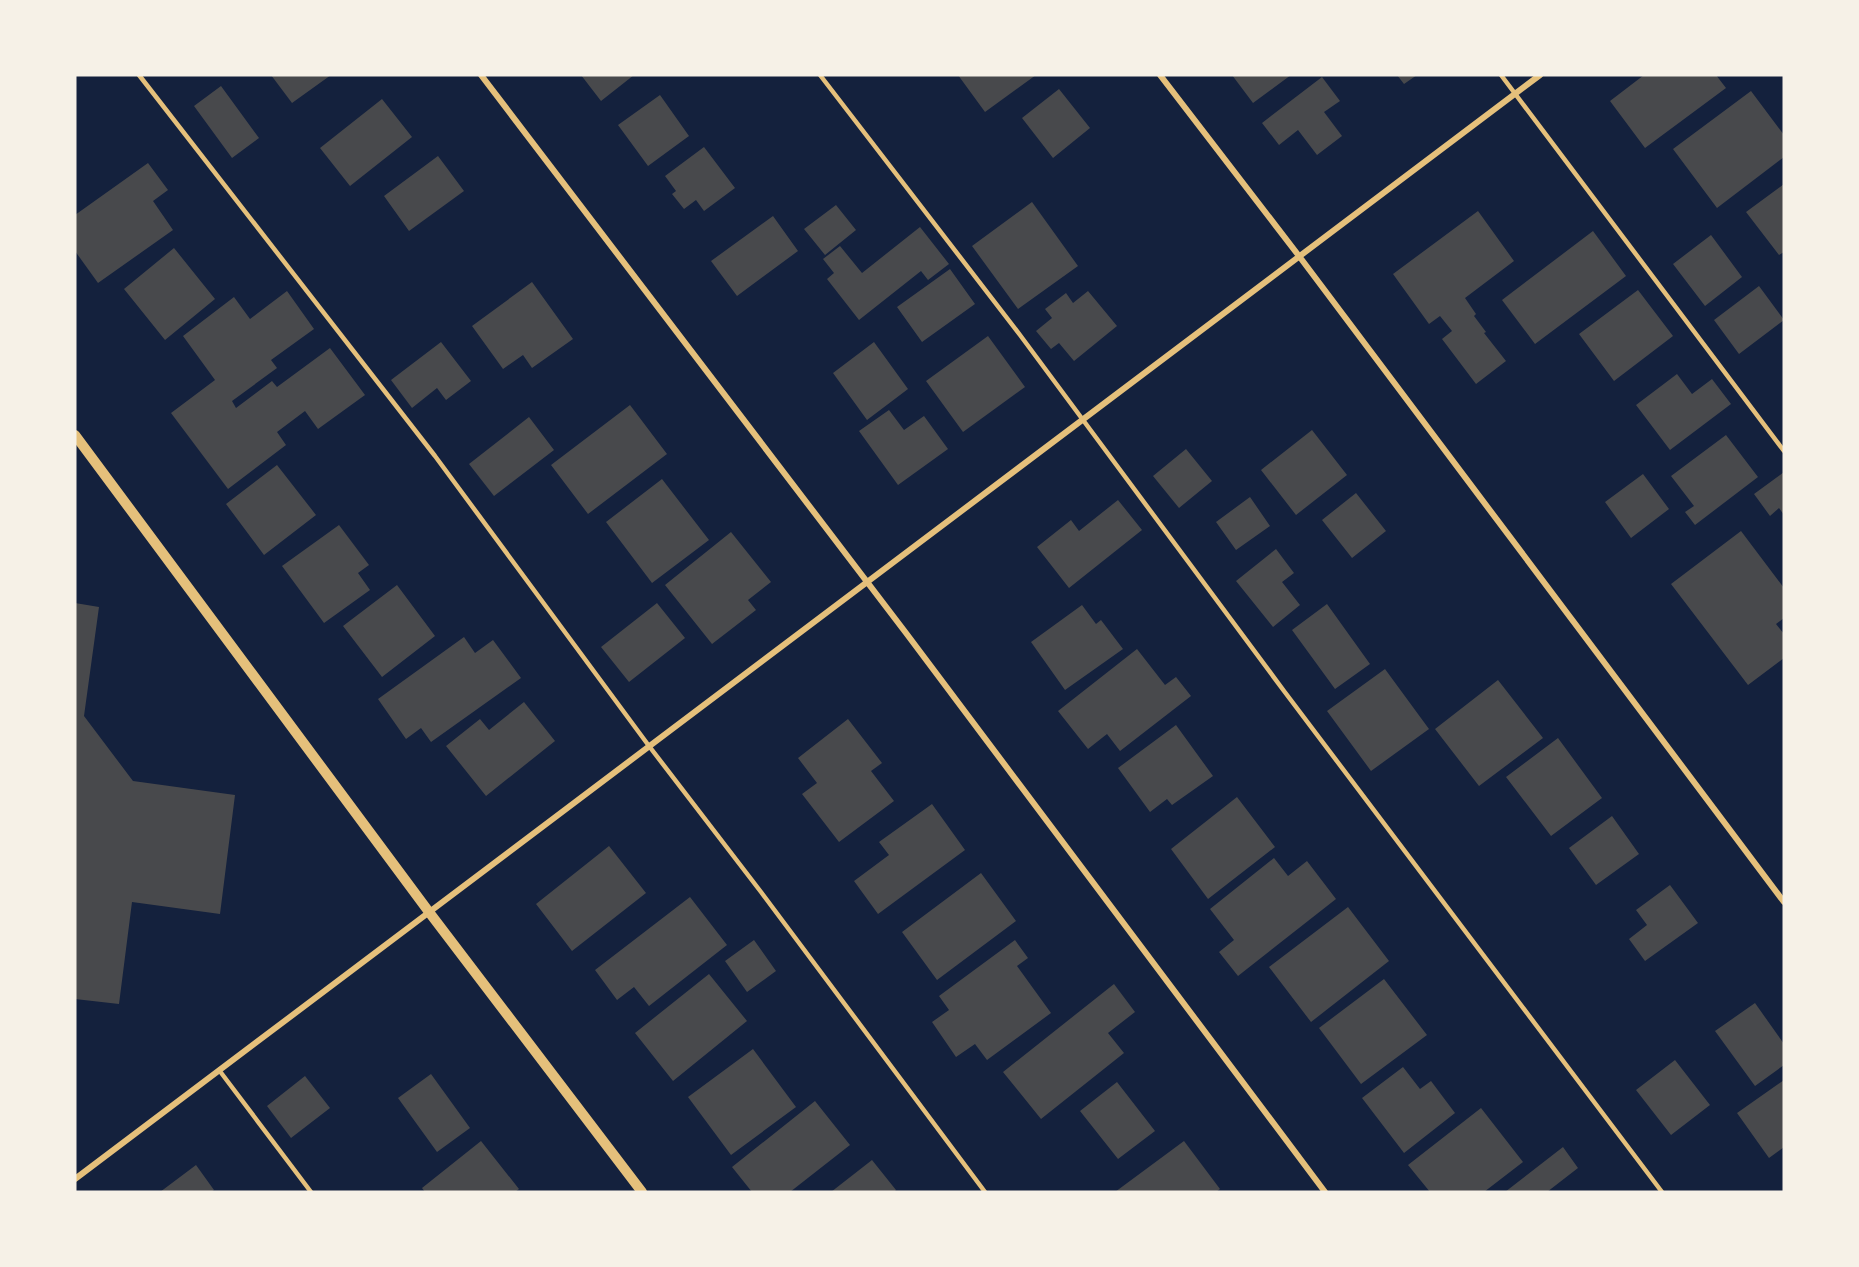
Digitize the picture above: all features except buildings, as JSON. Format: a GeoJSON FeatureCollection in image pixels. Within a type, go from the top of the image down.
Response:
{"type":"FeatureCollection","features":[{"type":"Feature","properties":{"kind":"street"},"geometry":{"type":"LineString","coordinates":[[481,75],[1325,1192]]}},
{"type":"Feature","properties":{"kind":"street"},"geometry":{"type":"LineString","coordinates":[[1160,75],[1299,256],[1784,902]]}},
{"type":"Feature","properties":{"kind":"street"},"geometry":{"type":"LineString","coordinates":[[75,1179],[1540,75]]}},
{"type":"Feature","properties":{"kind":"street"},"geometry":{"type":"LineString","coordinates":[[75,435],[429,912],[642,1192]]}},
{"type":"Feature","properties":{"kind":"lane"},"geometry":{"type":"LineString","coordinates":[[139,75],[435,456],[649,746],[986,1192]]}},
{"type":"Feature","properties":{"kind":"lane"},"geometry":{"type":"LineString","coordinates":[[820,75],[1020,335],[1662,1192]]}},
{"type":"Feature","properties":{"kind":"lane"},"geometry":{"type":"LineString","coordinates":[[1501,75],[1784,451]]}},
{"type":"Feature","properties":{"kind":"lane"},"geometry":{"type":"LineString","coordinates":[[219,1070],[311,1192]]}}]}
